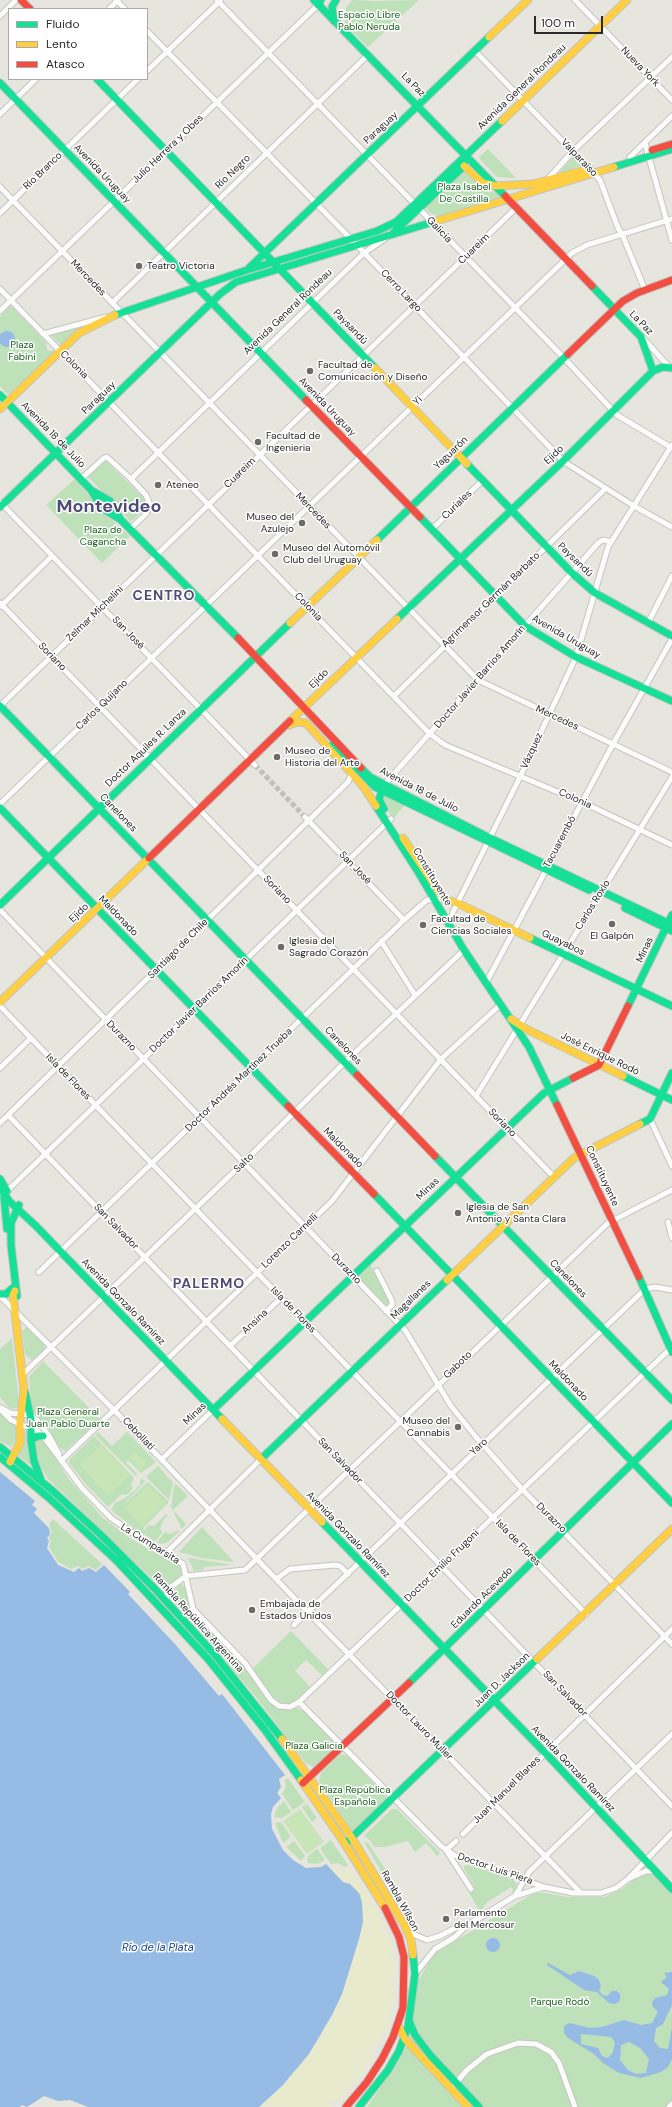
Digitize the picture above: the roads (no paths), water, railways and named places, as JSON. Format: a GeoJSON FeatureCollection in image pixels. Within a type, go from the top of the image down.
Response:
{"type":"FeatureCollection","features":[{"type":"Feature","properties":{"kind":"street"},"geometry":{"type":"LineString","coordinates":[[0,16],[16,0]]}},
{"type":"Feature","properties":{"kind":"street"},"geometry":{"type":"LineString","coordinates":[[21,0],[29,8]]}},
{"type":"Feature","properties":{"kind":"street"},"geometry":{"type":"LineString","coordinates":[[109,8],[117,0],[124,8]]}},
{"type":"Feature","properties":{"kind":"street"},"geometry":{"type":"LineString","coordinates":[[334,21],[332,7],[336,0]]}},
{"type":"Feature","properties":{"kind":"street","name":"Paraguay"},"geometry":{"type":"LineString","coordinates":[[247,270],[528,0]]}},
{"type":"Feature","properties":{"kind":"street","name":"Nueva York"},"geometry":{"type":"LineString","coordinates":[[575,0],[672,100]]}},
{"type":"Feature","properties":{"kind":"street","name":"Avenida General Rondeau"},"geometry":{"type":"LineString","coordinates":[[131,479],[364,253],[389,236],[455,167],[627,0]]}},
{"type":"Feature","properties":{"kind":"street"},"geometry":{"type":"LineString","coordinates":[[148,70],[219,1]]}},
{"type":"Feature","properties":{"kind":"street","name":"Galicia"},"geometry":{"type":"LineString","coordinates":[[219,1],[417,208],[564,358],[617,415],[671,446]]}},
{"type":"Feature","properties":{"kind":"street","name":"La Paz"},"geometry":{"type":"LineString","coordinates":[[318,2],[334,21],[419,106],[671,369]]}},
{"type":"Feature","properties":{"kind":"street","name":"Julio Herrera y Obes"},"geometry":{"type":"LineString","coordinates":[[0,311],[268,53],[318,2]]}},
{"type":"Feature","properties":{"kind":"street","name":"Cerro Largo"},"geometry":{"type":"LineString","coordinates":[[148,32],[358,246],[563,461],[605,489],[672,527]]}},
{"type":"Feature","properties":{"kind":"street","name":"Valparaíso"},"geometry":{"type":"LineString","coordinates":[[475,51],[573,151],[601,182],[618,228],[622,234],[645,290]]}},
{"type":"Feature","properties":{"kind":"street","name":"Río Negro"},"geometry":{"type":"LineString","coordinates":[[112,303],[368,55]]}},
{"type":"Feature","properties":{"kind":"street"},"geometry":{"type":"LineString","coordinates":[[546,181],[573,151],[672,57]]}},
{"type":"Feature","properties":{"kind":"street"},"geometry":{"type":"LineString","coordinates":[[0,114],[35,80]]}},
{"type":"Feature","properties":{"kind":"street","name":"Paysandú"},"geometry":{"type":"LineString","coordinates":[[98,80],[572,573],[595,593],[672,636]]}},
{"type":"Feature","properties":{"kind":"street","name":"Río Branco"},"geometry":{"type":"LineString","coordinates":[[0,213],[137,80]]}},
{"type":"Feature","properties":{"kind":"street","name":"Avenida Uruguay"},"geometry":{"type":"LineString","coordinates":[[0,83],[408,507],[525,626],[576,656],[672,701]]}},
{"type":"Feature","properties":{"kind":"street"},"geometry":{"type":"LineString","coordinates":[[630,157],[672,116]]}},
{"type":"Feature","properties":{"kind":"street"},"geometry":{"type":"LineString","coordinates":[[646,143],[669,220],[672,240]]}},
{"type":"Feature","properties":{"kind":"street"},"geometry":{"type":"LineString","coordinates":[[496,186],[523,186],[592,171],[649,154],[672,144]]}},
{"type":"Feature","properties":{"kind":"street"},"geometry":{"type":"LineString","coordinates":[[592,171],[630,157],[672,149]]}},
{"type":"Feature","properties":{"kind":"street","name":"Avenida General Rondeau"},"geometry":{"type":"LineString","coordinates":[[417,208],[464,166],[467,156]]}},
{"type":"Feature","properties":{"kind":"street"},"geometry":{"type":"LineString","coordinates":[[455,167],[464,166]]}},
{"type":"Feature","properties":{"kind":"street","name":"La Paz"},"geometry":{"type":"LineString","coordinates":[[464,166],[483,184],[496,186]]}},
{"type":"Feature","properties":{"kind":"street","name":"Paraguay"},"geometry":{"type":"LineString","coordinates":[[1,505],[212,302],[236,282],[508,200],[592,171]]}},
{"type":"Feature","properties":{"kind":"street","name":"Mercedes"},"geometry":{"type":"LineString","coordinates":[[0,187],[478,680],[672,772]]}},
{"type":"Feature","properties":{"kind":"street"},"geometry":{"type":"LineString","coordinates":[[43,334],[101,317],[109,317],[198,288],[247,270],[351,239],[388,226],[417,208]]}},
{"type":"Feature","properties":{"kind":"street","name":"Cuareim"},"geometry":{"type":"LineString","coordinates":[[155,555],[516,208]]}},
{"type":"Feature","properties":{"kind":"street","name":"Yi"},"geometry":{"type":"LineString","coordinates":[[205,607],[565,259],[581,248],[669,220]]}},
{"type":"Feature","properties":{"kind":"street","name":"Yaguarón"},"geometry":{"type":"LineString","coordinates":[[254,658],[408,507],[614,309],[630,297],[672,280]]}},
{"type":"Feature","properties":{"kind":"street","name":"Colonia"},"geometry":{"type":"LineString","coordinates":[[0,289],[110,401],[430,734],[445,745],[521,775],[672,845]]}},
{"type":"Feature","properties":{"kind":"street"},"geometry":{"type":"LineString","coordinates":[[0,409],[84,329],[104,321],[109,317]]}},
{"type":"Feature","properties":{"kind":"street"},"geometry":{"type":"LineString","coordinates":[[641,337],[653,371],[663,367],[671,369]]}},
{"type":"Feature","properties":{"kind":"street","name":"Ejido"},"geometry":{"type":"LineString","coordinates":[[0,1002],[200,809],[253,763],[287,725],[356,657],[563,461],[612,410],[653,371]]}},
{"type":"Feature","properties":{"kind":"street","name":"Avenida 18 de Julio"},"geometry":{"type":"LineString","coordinates":[[0,395],[91,490],[102,508],[121,520],[205,607],[211,610],[254,658],[370,777],[383,787],[670,927]]}},
{"type":"Feature","properties":{"kind":"street"},"geometry":{"type":"LineString","coordinates":[[634,506],[671,446]]}},
{"type":"Feature","properties":{"kind":"street"},"geometry":{"type":"LineString","coordinates":[[81,479],[106,457],[112,460],[131,479],[146,495],[150,505],[146,514],[130,529]]}},
{"type":"Feature","properties":{"kind":"street","name":"Curiales"},"geometry":{"type":"LineString","coordinates":[[431,530],[483,480]]}},
{"type":"Feature","properties":{"kind":"street","name":"Agrimensor Germán Barbato"},"geometry":{"type":"LineString","coordinates":[[394,696],[605,489]]}},
{"type":"Feature","properties":{"kind":"street","name":"Avenida 18 de Julio"},"geometry":{"type":"LineString","coordinates":[[91,490],[110,501],[121,520]]}},
{"type":"Feature","properties":{"kind":"street","name":"San José"},"geometry":{"type":"LineString","coordinates":[[1,505],[253,763]]}},
{"type":"Feature","properties":{"kind":"street","name":"Vázquez"},"geometry":{"type":"LineString","coordinates":[[449,926],[457,903],[521,775],[576,656],[611,542],[634,506]]}},
{"type":"Feature","properties":{"kind":"street","name":"Doctor Javier Barrios Amorín"},"geometry":{"type":"LineString","coordinates":[[383,787],[599,542],[604,540],[611,542]]}},
{"type":"Feature","properties":{"kind":"street","name":"Zelmar Michelini"},"geometry":{"type":"LineString","coordinates":[[0,706],[155,555]]}},
{"type":"Feature","properties":{"kind":"street"},"geometry":{"type":"LineString","coordinates":[[1,605],[52,556]]}},
{"type":"Feature","properties":{"kind":"street"},"geometry":{"type":"LineString","coordinates":[[648,623],[672,576]]}},
{"type":"Feature","properties":{"kind":"street","name":"Soriano"},"geometry":{"type":"LineString","coordinates":[[1,605],[200,809],[554,1177]]}},
{"type":"Feature","properties":{"kind":"street","name":"Carlos Quijano"},"geometry":{"type":"LineString","coordinates":[[0,804],[205,607]]}},
{"type":"Feature","properties":{"kind":"street","name":"Tacuarembó"},"geometry":{"type":"LineString","coordinates":[[486,983],[613,744],[672,639]]}},
{"type":"Feature","properties":{"kind":"street","name":"Doctor Aquiles R. Lanza"},"geometry":{"type":"LineString","coordinates":[[0,905],[254,658]]}},
{"type":"Feature","properties":{"kind":"street","name":"Canelones"},"geometry":{"type":"LineString","coordinates":[[0,706],[672,1400]]}},
{"type":"Feature","properties":{"kind":"street","name":"Avenida 18 de Julio"},"geometry":{"type":"LineString","coordinates":[[303,709],[318,728],[370,784],[383,787]]}},
{"type":"Feature","properties":{"kind":"street","name":"Avenida 18 de Julio"},"geometry":{"type":"LineString","coordinates":[[287,725],[297,722],[306,723],[318,728]]}},
{"type":"Feature","properties":{"kind":"street","name":"Avenida 18 de Julio"},"geometry":{"type":"LineString","coordinates":[[306,723],[352,773]]}},
{"type":"Feature","properties":{"kind":"street","name":"Avenida 18 de Julio"},"geometry":{"type":"LineString","coordinates":[[318,728],[321,739]]}},
{"type":"Feature","properties":{"kind":"street","name":"Constituyente"},"geometry":{"type":"LineString","coordinates":[[352,773],[389,821],[444,899]]}},
{"type":"Feature","properties":{"kind":"street","name":"Santiago de Chile"},"geometry":{"type":"LineString","coordinates":[[0,1123],[259,871],[307,819],[348,782],[352,773]]}},
{"type":"Feature","properties":{"kind":"street","name":"Carlos Roxlo"},"geometry":{"type":"LineString","coordinates":[[476,1096],[672,777]]}},
{"type":"Feature","properties":{"kind":"street","name":"Constituyente"},"geometry":{"type":"LineString","coordinates":[[383,787],[379,797],[380,803],[389,821],[449,926],[505,1013],[518,1028],[533,1054],[645,1289],[671,1349]]}},
{"type":"Feature","properties":{"kind":"street","name":"Maldonado"},"geometry":{"type":"LineString","coordinates":[[0,808],[294,1113],[405,1225],[451,1276],[552,1378],[672,1503]]}},
{"type":"Feature","properties":{"kind":"street","name":"San José"},"geometry":{"type":"LineString","coordinates":[[307,819],[404,920]]}},
{"type":"Feature","properties":{"kind":"street","name":"Doctor Javier Barrios Amorín"},"geometry":{"type":"LineString","coordinates":[[6,1194],[389,821]]}},
{"type":"Feature","properties":{"kind":"street","name":"Doctor Andrés Martínez Trueba"},"geometry":{"type":"LineString","coordinates":[[39,1272],[404,920],[423,903],[434,899],[444,899]]}},
{"type":"Feature","properties":{"kind":"street","name":"Guayabos"},"geometry":{"type":"LineString","coordinates":[[444,899],[457,903],[672,1006]]}},
{"type":"Feature","properties":{"kind":"street","name":"Durazno"},"geometry":{"type":"LineString","coordinates":[[0,910],[304,1227],[405,1330],[451,1406],[483,1444],[522,1489],[672,1644]]}},
{"type":"Feature","properties":{"kind":"street","name":"Minas"},"geometry":{"type":"LineString","coordinates":[[162,1459],[455,1177],[550,1089],[599,1065],[670,927],[672,915]]}},
{"type":"Feature","properties":{"kind":"street"},"geometry":{"type":"LineString","coordinates":[[381,942],[415,995]]}},
{"type":"Feature","properties":{"kind":"street","name":"Salto"},"geometry":{"type":"LineString","coordinates":[[23,1374],[243,1163],[345,1062],[464,950]]}},
{"type":"Feature","properties":{"kind":"street","name":"Lorenzo Carnelli"},"geometry":{"type":"LineString","coordinates":[[61,1461],[332,1201],[441,1059],[500,1005]]}},
{"type":"Feature","properties":{"kind":"street","name":"Isla de Flores"},"geometry":{"type":"LineString","coordinates":[[0,1006],[586,1614]]}},
{"type":"Feature","properties":{"kind":"street","name":"José Enrique Rodó"},"geometry":{"type":"LineString","coordinates":[[518,1028],[672,1100]]}},
{"type":"Feature","properties":{"kind":"street"},"geometry":{"type":"LineString","coordinates":[[0,1068],[31,1038]]}},
{"type":"Feature","properties":{"kind":"street"},"geometry":{"type":"LineString","coordinates":[[672,1073],[650,1119],[672,1166]]}},
{"type":"Feature","properties":{"kind":"street","name":"San Salvador"},"geometry":{"type":"LineString","coordinates":[[8,1116],[672,1806]]}},
{"type":"Feature","properties":{"kind":"street","name":"Magallanes"},"geometry":{"type":"LineString","coordinates":[[166,1553],[301,1420],[554,1177],[580,1154],[650,1119]]}},
{"type":"Feature","properties":{"kind":"street","name":"Avenida Gonzalo Ramírez"},"geometry":{"type":"LineString","coordinates":[[0,1179],[6,1194]]}},
{"type":"Feature","properties":{"kind":"street","name":"Avenida Gonzalo Ramírez"},"geometry":{"type":"LineString","coordinates":[[0,1187],[494,1702],[545,1753],[672,1889]]}},
{"type":"Feature","properties":{"kind":"street","name":"Gaboto"},"geometry":{"type":"LineString","coordinates":[[186,1576],[241,1572],[309,1509],[551,1276],[612,1221],[672,1190]]}},
{"type":"Feature","properties":{"kind":"street"},"geometry":{"type":"LineString","coordinates":[[6,1194],[2,1207],[8,1241],[11,1245]]}},
{"type":"Feature","properties":{"kind":"street"},"geometry":{"type":"LineString","coordinates":[[18,1207],[11,1220],[11,1245],[18,1331],[24,1390],[30,1415],[34,1461],[41,1480]]}},
{"type":"Feature","properties":{"kind":"street"},"geometry":{"type":"LineString","coordinates":[[668,1222],[672,1238]]}},
{"type":"Feature","properties":{"kind":"street"},"geometry":{"type":"LineString","coordinates":[[377,1271],[392,1301],[392,1305],[386,1311]]}},
{"type":"Feature","properties":{"kind":"street"},"geometry":{"type":"LineString","coordinates":[[645,1289],[655,1287],[672,1290]]}},
{"type":"Feature","properties":{"kind":"street"},"geometry":{"type":"LineString","coordinates":[[0,1295],[6,1294],[15,1289]]}},
{"type":"Feature","properties":{"kind":"street","name":"Yaro"},"geometry":{"type":"LineString","coordinates":[[294,1625],[450,1474],[645,1289]]}},
{"type":"Feature","properties":{"kind":"street","name":"Cebollatí"},"geometry":{"type":"LineString","coordinates":[[0,1295],[53,1346],[257,1558]]}},
{"type":"Feature","properties":{"kind":"street","name":"Ansina"},"geometry":{"type":"LineString","coordinates":[[230,1346],[281,1298]]}},
{"type":"Feature","properties":{"kind":"street","name":"Doctor Emilio Frugoni"},"geometry":{"type":"LineString","coordinates":[[299,1702],[645,1372],[671,1349]]}},
{"type":"Feature","properties":{"kind":"street"},"geometry":{"type":"LineString","coordinates":[[8,1464],[20,1443],[20,1425],[24,1390]]}},
{"type":"Feature","properties":{"kind":"street","name":"La Cumparsita"},"geometry":{"type":"LineString","coordinates":[[0,1408],[10,1413],[30,1415],[45,1430],[61,1461]]}},
{"type":"Feature","properties":{"kind":"street","name":"La Cumparsita"},"geometry":{"type":"LineString","coordinates":[[0,1408],[5,1415],[20,1425],[31,1427],[43,1436],[61,1461],[93,1500],[111,1518],[182,1564],[186,1576]]}},
{"type":"Feature","properties":{"kind":"street","name":"Eduardo Acevedo"},"geometry":{"type":"LineString","coordinates":[[303,1783],[343,1747],[444,1650],[672,1424]]}},
{"type":"Feature","properties":{"kind":"street"},"geometry":{"type":"LineString","coordinates":[[31,1440],[38,1436],[43,1436]]}},
{"type":"Feature","properties":{"kind":"street","name":"Rambla República Argentina"},"geometry":{"type":"LineString","coordinates":[[0,1447],[41,1480],[94,1528],[166,1601],[237,1682],[310,1777],[352,1838]]}},
{"type":"Feature","properties":{"kind":"street","name":"Rambla República Argentina"},"geometry":{"type":"LineString","coordinates":[[0,1457],[84,1530],[153,1598],[245,1704],[303,1783],[344,1844]]}},
{"type":"Feature","properties":{"kind":"street","name":"Juan D. Jackson"},"geometry":{"type":"LineString","coordinates":[[344,1844],[394,1799],[672,1529]]}},
{"type":"Feature","properties":{"kind":"street","name":"Doctor Lauro Muller"},"geometry":{"type":"LineString","coordinates":[[257,1558],[581,1893]]}},
{"type":"Feature","properties":{"kind":"street"},"geometry":{"type":"LineString","coordinates":[[276,1578],[290,1569],[335,1565],[340,1566],[348,1574]]}},
{"type":"Feature","properties":{"kind":"street"},"geometry":{"type":"LineString","coordinates":[[166,1601],[167,1593],[171,1587],[186,1576],[193,1609],[245,1663],[271,1700],[285,1707],[299,1702]]}},
{"type":"Feature","properties":{"kind":"street","name":"Juan Manuel Blanes"},"geometry":{"type":"LineString","coordinates":[[463,1834],[672,1629]]}},
{"type":"Feature","properties":{"kind":"street","name":"Doctor Luis Piera"},"geometry":{"type":"LineString","coordinates":[[299,1702],[394,1799],[446,1850],[454,1855],[524,1879],[544,1888],[569,1893],[608,1891],[616,1888],[628,1879]]}},
{"type":"Feature","properties":{"kind":"street"},"geometry":{"type":"LineString","coordinates":[[415,1974],[431,1952],[455,1937],[466,1926],[515,1896],[524,1879],[672,1734]]}},
{"type":"Feature","properties":{"kind":"street"},"geometry":{"type":"LineString","coordinates":[[628,1879],[645,1859],[672,1833]]}},
{"type":"Feature","properties":{"kind":"street","name":"Rambla Wilson"},"geometry":{"type":"LineString","coordinates":[[352,1838],[408,1931],[414,1955],[415,1974],[410,2021],[404,2039],[383,2077],[359,2107]]}},
{"type":"Feature","properties":{"kind":"street"},"geometry":{"type":"LineString","coordinates":[[446,1850],[456,1841]]}},
{"type":"Feature","properties":{"kind":"street","name":"Rambla Wilson"},"geometry":{"type":"LineString","coordinates":[[344,1844],[376,1892],[399,1937],[404,1958],[405,1980],[403,2008],[390,2045],[373,2073],[346,2107]]}},
{"type":"Feature","properties":{"kind":"street","name":"Doctor Luis Piera"},"geometry":{"type":"LineString","coordinates":[[446,1850],[471,1889]]}},
{"type":"Feature","properties":{"kind":"street","name":"Avenida Gonzalo Ramírez"},"geometry":{"type":"LineString","coordinates":[[645,1859],[651,1862],[672,1883]]}},
{"type":"Feature","properties":{"kind":"street"},"geometry":{"type":"LineString","coordinates":[[628,1879],[646,1871],[655,1871]]}},
{"type":"Feature","properties":{"kind":"street","name":"Doctor Luis Piera"},"geometry":{"type":"LineString","coordinates":[[515,1896],[544,1888]]}},
{"type":"Feature","properties":{"kind":"street"},"geometry":{"type":"LineString","coordinates":[[408,1931],[427,1940],[440,1936],[457,1927],[466,1926]]}},
{"type":"Feature","properties":{"kind":"street"},"geometry":{"type":"LineString","coordinates":[[440,1936],[444,1944]]}},
{"type":"Feature","properties":{"kind":"street"},"geometry":{"type":"LineString","coordinates":[[410,2021],[419,2041],[468,2107]]}},
{"type":"Feature","properties":{"kind":"street"},"geometry":{"type":"LineString","coordinates":[[398,2025],[404,2039],[453,2086],[479,2107]]}},
{"type":"Feature","properties":{"kind":"street"},"geometry":{"type":"LineString","coordinates":[[453,2086],[467,2070],[487,2054],[518,2043],[536,2044],[551,2052],[559,2063],[564,2072],[575,2107]]}},
{"type":"Feature","properties":{"kind":"street"},"geometry":{"type":"LineString","coordinates":[[570,2107],[573,2100]]}},
{"type":"Feature","properties":{"kind":"street"},"geometry":{"type":"LineString","coordinates":[[669,2107],[672,2104]]}},
{"type":"Feature","properties":{"kind":"water"},"geometry":{"type":"Polygon","coordinates":[[[4,331],[10,331],[15,336],[13,345],[10,347],[4,347],[-1,342],[-1,336],[4,331]]]}},
{"type":"Feature","properties":{"kind":"water","name":"Río de la Plata"},"geometry":{"type":"Polygon","coordinates":[[[0,1472],[35,1501],[32,1505],[37,1509],[34,1513],[49,1528],[50,1534],[47,1538],[49,1541],[47,1548],[58,1565],[74,1572],[79,1568],[82,1571],[89,1568],[96,1572],[104,1565],[130,1592],[128,1594],[174,1643],[219,1696],[222,1694],[285,1775],[279,1779],[281,1787],[277,1793],[281,1798],[273,1807],[271,1814],[272,1829],[283,1850],[293,1860],[306,1868],[321,1867],[326,1864],[343,1882],[350,1884],[359,1893],[362,1902],[363,1922],[342,1994],[332,2015],[309,2054],[282,2086],[259,2107],[88,2107],[70,2100],[58,2101],[44,2096],[27,2107],[22,2105],[20,2107],[0,2107],[0,1472]]]}},
{"type":"Feature","properties":{"kind":"water"},"geometry":{"type":"Polygon","coordinates":[[[493,1938],[498,1940],[500,1945],[498,1950],[493,1952],[488,1950],[486,1945],[488,1940],[493,1938]]]}},
{"type":"Feature","properties":{"kind":"water"},"geometry":{"type":"Polygon","coordinates":[[[548,1963],[570,1975],[579,1971],[594,1976],[599,1980],[601,1986],[599,1991],[603,1995],[607,1996],[612,1991],[617,1991],[620,1994],[620,2001],[615,2004],[609,2003],[597,1992],[584,1990],[547,1965],[548,1963]]]}},
{"type":"Feature","properties":{"kind":"water"},"geometry":{"type":"Polygon","coordinates":[[[672,1972],[672,2005],[663,2024],[656,2028],[654,2041],[660,2048],[668,2049],[672,2027],[672,2059],[668,2067],[661,2072],[641,2078],[619,2073],[603,2063],[594,2054],[568,2038],[564,2033],[564,2026],[569,2023],[590,2028],[602,2027],[624,2020],[641,2025],[652,2023],[658,2012],[653,2007],[652,2002],[655,1998],[667,1995],[669,1989],[661,1982],[667,1977],[664,1973],[672,1972]],[[581,2034],[581,2044],[598,2048],[602,2056],[608,2058],[613,2052],[615,2042],[611,2037],[581,2034]],[[629,2042],[621,2045],[620,2060],[628,2070],[636,2074],[646,2073],[649,2059],[640,2048],[629,2042]]]}},
{"type":"Feature","properties":{"kind":"tunnel"},"geometry":{"type":"LineString","coordinates":[[255,765],[305,817]]}},
{"type":"Feature","properties":{"kind":"place","name":"Teatro Victoria"},"geometry":{"type":"Point","coordinates":[139,266]}},
{"type":"Feature","properties":{"kind":"place","name":"Facultad de Comunicación y Diseño"},"geometry":{"type":"Point","coordinates":[310,371]}},
{"type":"Feature","properties":{"kind":"place","name":"Facultad de Ingenieria"},"geometry":{"type":"Point","coordinates":[258,442]}},
{"type":"Feature","properties":{"kind":"place","name":"Ateneo"},"geometry":{"type":"Point","coordinates":[158,485]}},
{"type":"Feature","properties":{"kind":"place","name":"Museo del Azulejo"},"geometry":{"type":"Point","coordinates":[302,523]}},
{"type":"Feature","properties":{"kind":"place","name":"Museo del Automóvil Club del Uruguay"},"geometry":{"type":"Point","coordinates":[275,554]}},
{"type":"Feature","properties":{"kind":"place","name":"Museo de Historia del Arte"},"geometry":{"type":"Point","coordinates":[277,757]}},
{"type":"Feature","properties":{"kind":"place","name":"El Galpón"},"geometry":{"type":"Point","coordinates":[612,924]}},
{"type":"Feature","properties":{"kind":"place","name":"Facultad de Ciencias Sociales"},"geometry":{"type":"Point","coordinates":[423,925]}},
{"type":"Feature","properties":{"kind":"place","name":"Iglesia del Sagrado Corazón"},"geometry":{"type":"Point","coordinates":[281,947]}},
{"type":"Feature","properties":{"kind":"place","name":"Iglesia de San Antonio y Santa Clara"},"geometry":{"type":"Point","coordinates":[458,1213]}},
{"type":"Feature","properties":{"kind":"place","name":"Museo del Cannabis"},"geometry":{"type":"Point","coordinates":[458,1427]}},
{"type":"Feature","properties":{"kind":"place","name":"Embajada de Estados Unidos"},"geometry":{"type":"Point","coordinates":[252,1610]}},
{"type":"Feature","properties":{"kind":"place","name":"Parlamento del Mercosur"},"geometry":{"type":"Point","coordinates":[446,1919]}},
{"type":"Feature","properties":{"kind":"district","name":"Montevideo"},"geometry":{"type":"Point","coordinates":[109,507]}},
{"type":"Feature","properties":{"kind":"district","name":"CENTRO"},"geometry":{"type":"Point","coordinates":[164,596]}},
{"type":"Feature","properties":{"kind":"district","name":"PALERMO"},"geometry":{"type":"Point","coordinates":[209,1284]}},
{"type":"Feature","properties":{"kind":"park label","name":"Espacio Libre Pablo Neruda"},"geometry":{"type":"Point","coordinates":[369,20]}},
{"type":"Feature","properties":{"kind":"park label","name":"Plaza Isabel De Castilla"},"geometry":{"type":"Point","coordinates":[464,192]}},
{"type":"Feature","properties":{"kind":"park label","name":"Plaza Fabini"},"geometry":{"type":"Point","coordinates":[22,350]}},
{"type":"Feature","properties":{"kind":"park label","name":"Plaza de Cagancha"},"geometry":{"type":"Point","coordinates":[103,536]}},
{"type":"Feature","properties":{"kind":"park label","name":"Plaza General Juan Pablo Duarte"},"geometry":{"type":"Point","coordinates":[68,1418]}},
{"type":"Feature","properties":{"kind":"park label","name":"Plaza Galicia"},"geometry":{"type":"Point","coordinates":[314,1746]}},
{"type":"Feature","properties":{"kind":"park label","name":"Plaza República Española"},"geometry":{"type":"Point","coordinates":[355,1796]}},
{"type":"Feature","properties":{"kind":"park label","name":"Parque Rodó"},"geometry":{"type":"Point","coordinates":[560,2002]}}]}
